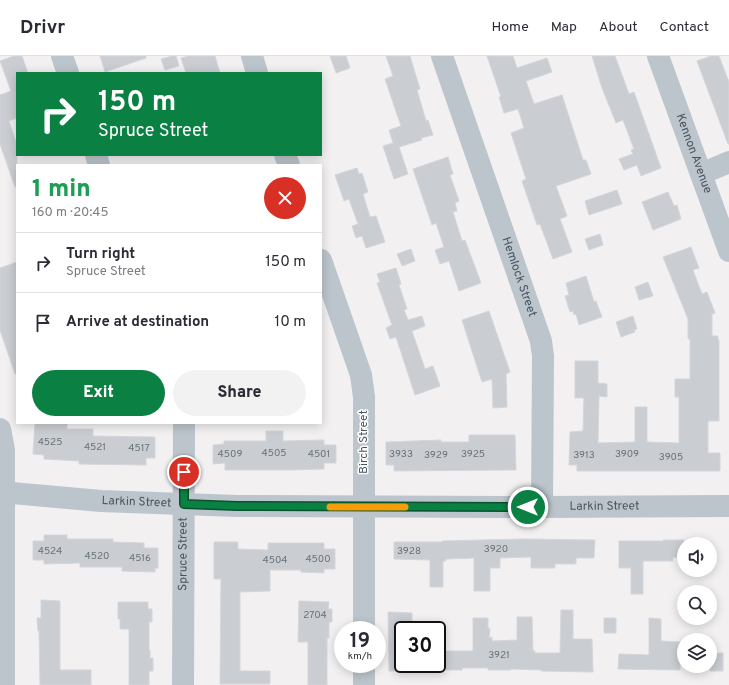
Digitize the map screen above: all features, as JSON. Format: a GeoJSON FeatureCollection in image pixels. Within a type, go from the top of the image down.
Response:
{"type":"FeatureCollection","features":[{"type":"Feature","properties":{"kind":"street"},"geometry":{"type":"LineString","coordinates":[[62,56],[68,72]]}},
{"type":"Feature","properties":{"kind":"street"},"geometry":{"type":"LineString","coordinates":[[252,56],[258,72]]}},
{"type":"Feature","properties":{"kind":"street","name":"Hemlock Street"},"geometry":{"type":"LineString","coordinates":[[442,56],[541,342],[543,356],[542,507]]}},
{"type":"Feature","properties":{"kind":"street","name":"Kennon Avenue"},"geometry":{"type":"LineString","coordinates":[[658,56],[729,251]]}},
{"type":"Feature","properties":{"kind":"street"},"geometry":{"type":"LineString","coordinates":[[701,174],[729,162]]}},
{"type":"Feature","properties":{"kind":"street","name":"Birch Street"},"geometry":{"type":"LineString","coordinates":[[322,263],[361,375],[364,397],[364,621]]}},
{"type":"Feature","properties":{"kind":"street","name":"Spruce Street"},"geometry":{"type":"LineString","coordinates":[[183,685],[184,424]]}},
{"type":"Feature","properties":{"kind":"street"},"geometry":{"type":"LineString","coordinates":[[0,430],[4,450],[2,492],[4,685]]}},
{"type":"Feature","properties":{"kind":"street","name":"Larkin Street"},"geometry":{"type":"LineString","coordinates":[[2,492],[101,501],[184,504],[364,507],[729,506]]}},
{"type":"Feature","properties":{"kind":"street"},"geometry":{"type":"LineString","coordinates":[[364,673],[364,685]]}},
{"type":"Feature","properties":{"kind":"building"},"geometry":{"type":"Polygon","coordinates":[[[14,56],[22,56],[28,72],[16,72],[16,118],[9,121],[16,142],[16,187],[0,144],[0,95],[11,91],[0,61],[14,56]]]}},
{"type":"Feature","properties":{"kind":"building"},"geometry":{"type":"Polygon","coordinates":[[[100,56],[146,56],[146,58],[105,72],[100,56]]]}},
{"type":"Feature","properties":{"kind":"building"},"geometry":{"type":"Polygon","coordinates":[[[176,56],[179,66],[165,70],[161,59],[176,56]]]}},
{"type":"Feature","properties":{"kind":"building"},"geometry":{"type":"Polygon","coordinates":[[[189,56],[215,56],[220,72],[186,72],[181,58],[189,56]]]}},
{"type":"Feature","properties":{"kind":"building"},"geometry":{"type":"Polygon","coordinates":[[[330,56],[346,56],[350,68],[336,73],[330,56]]]}},
{"type":"Feature","properties":{"kind":"building"},"geometry":{"type":"Polygon","coordinates":[[[386,56],[410,56],[420,89],[417,90],[426,121],[428,120],[433,135],[399,147],[408,174],[394,179],[383,146],[393,143],[389,130],[401,126],[385,79],[393,76],[386,56]]]}},
{"type":"Feature","properties":{"kind":"building"},"geometry":{"type":"Polygon","coordinates":[[[487,56],[513,56],[517,68],[547,58],[552,72],[526,81],[534,104],[562,95],[583,160],[586,160],[591,174],[556,186],[567,216],[560,219],[572,252],[553,259],[540,224],[537,225],[522,181],[526,179],[511,133],[524,128],[518,109],[504,113],[499,97],[501,97],[487,56]]]}},
{"type":"Feature","properties":{"kind":"building"},"geometry":{"type":"Polygon","coordinates":[[[592,56],[615,56],[629,94],[634,92],[661,168],[641,176],[637,165],[624,170],[619,159],[633,154],[631,150],[634,149],[623,120],[616,123],[602,88],[592,56]]]}},
{"type":"Feature","properties":{"kind":"building"},"geometry":{"type":"Polygon","coordinates":[[[711,56],[719,56],[729,82],[729,144],[697,61],[711,56]]]}},
{"type":"Feature","properties":{"kind":"building"},"geometry":{"type":"Polygon","coordinates":[[[448,157],[453,174],[450,175],[459,201],[455,203],[457,211],[453,212],[462,241],[465,240],[481,283],[459,291],[449,261],[440,264],[435,250],[444,247],[436,223],[432,225],[413,169],[448,157]]]}},
{"type":"Feature","properties":{"kind":"building"},"geometry":{"type":"Polygon","coordinates":[[[357,168],[359,174],[362,173],[368,192],[363,194],[370,217],[376,216],[385,242],[366,248],[362,236],[356,238],[352,226],[358,224],[349,199],[344,201],[335,175],[357,168]]]}},
{"type":"Feature","properties":{"kind":"building"},"geometry":{"type":"Polygon","coordinates":[[[617,190],[622,204],[589,215],[585,201],[617,190]]]}},
{"type":"Feature","properties":{"kind":"building"},"geometry":{"type":"Polygon","coordinates":[[[668,192],[674,206],[677,205],[681,219],[653,230],[642,202],[668,192]]]}},
{"type":"Feature","properties":{"kind":"building"},"geometry":{"type":"Polygon","coordinates":[[[600,234],[603,245],[589,250],[585,239],[600,234]]]}},
{"type":"Feature","properties":{"kind":"building"},"geometry":{"type":"Polygon","coordinates":[[[691,247],[699,268],[693,270],[697,281],[702,294],[707,292],[715,313],[712,314],[712,336],[718,336],[719,340],[719,421],[708,421],[708,453],[720,453],[720,471],[577,471],[577,465],[569,465],[570,432],[583,431],[584,398],[575,398],[575,361],[598,361],[598,383],[607,384],[607,397],[599,396],[598,443],[635,442],[635,407],[647,407],[647,442],[679,443],[679,397],[675,397],[675,379],[690,379],[690,339],[688,339],[688,319],[663,257],[691,247]]]}},
{"type":"Feature","properties":{"kind":"building"},"geometry":{"type":"Polygon","coordinates":[[[411,249],[415,261],[402,266],[397,254],[411,249]]]}},
{"type":"Feature","properties":{"kind":"building"},"geometry":{"type":"Polygon","coordinates":[[[16,262],[15,374],[0,330],[0,268],[16,262]]]}},
{"type":"Feature","properties":{"kind":"building"},"geometry":{"type":"Polygon","coordinates":[[[396,268],[401,284],[399,285],[407,309],[404,310],[408,320],[422,316],[425,326],[412,331],[425,369],[433,366],[440,386],[415,395],[396,337],[390,339],[386,328],[392,325],[377,283],[380,282],[377,274],[396,268]]]}},
{"type":"Feature","properties":{"kind":"building"},"geometry":{"type":"Polygon","coordinates":[[[586,276],[594,302],[596,301],[602,317],[579,325],[576,314],[574,315],[573,311],[570,312],[565,296],[569,295],[566,283],[586,276]]]}},
{"type":"Feature","properties":{"kind":"building"},"geometry":{"type":"Polygon","coordinates":[[[648,282],[653,296],[639,300],[635,287],[648,282]]]}},
{"type":"Feature","properties":{"kind":"building"},"geometry":{"type":"Polygon","coordinates":[[[489,311],[510,372],[506,374],[507,407],[493,408],[492,379],[482,382],[462,320],[489,311]]]}},
{"type":"Feature","properties":{"kind":"building"},"geometry":{"type":"Polygon","coordinates":[[[633,316],[637,329],[634,330],[635,332],[621,337],[616,322],[633,316]]]}},
{"type":"Feature","properties":{"kind":"building"},"geometry":{"type":"Polygon","coordinates":[[[35,424],[67,424],[67,429],[93,429],[93,436],[155,437],[155,458],[146,458],[146,465],[79,464],[79,461],[44,459],[44,455],[33,454],[35,424]]]}},
{"type":"Feature","properties":{"kind":"building"},"geometry":{"type":"Polygon","coordinates":[[[266,431],[283,431],[283,441],[324,440],[324,445],[336,445],[336,463],[324,463],[324,469],[290,470],[225,470],[225,463],[213,464],[213,445],[224,444],[224,441],[266,441],[266,431]]]}},
{"type":"Feature","properties":{"kind":"building"},"geometry":{"type":"Polygon","coordinates":[[[469,435],[515,435],[516,470],[394,471],[394,465],[386,465],[386,442],[441,440],[441,442],[469,442],[469,435]]]}},
{"type":"Feature","properties":{"kind":"building"},"geometry":{"type":"Polygon","coordinates":[[[44,535],[67,535],[67,539],[113,539],[113,542],[144,543],[144,548],[158,548],[158,568],[155,568],[155,572],[122,571],[122,567],[80,567],[80,563],[44,564],[44,560],[33,560],[33,541],[44,541],[44,535]]]}},
{"type":"Feature","properties":{"kind":"building"},"geometry":{"type":"Polygon","coordinates":[[[523,539],[595,540],[594,558],[576,558],[576,564],[555,564],[555,568],[531,568],[531,557],[500,558],[500,568],[490,568],[490,591],[474,591],[474,558],[446,559],[446,561],[443,561],[443,587],[430,587],[430,560],[394,559],[394,542],[523,539]]]}},
{"type":"Feature","properties":{"kind":"building"},"geometry":{"type":"Polygon","coordinates":[[[677,540],[677,557],[673,557],[673,561],[643,561],[643,594],[631,594],[631,568],[619,568],[619,541],[677,540]]]}},
{"type":"Feature","properties":{"kind":"building"},"geometry":{"type":"Polygon","coordinates":[[[214,542],[238,542],[238,549],[268,550],[268,543],[324,543],[324,549],[335,549],[335,569],[324,569],[324,573],[301,572],[301,570],[270,570],[270,591],[240,592],[240,671],[270,671],[270,684],[220,684],[221,579],[214,579],[214,542]]]}},
{"type":"Feature","properties":{"kind":"building"},"geometry":{"type":"Polygon","coordinates":[[[41,600],[60,601],[60,670],[91,670],[91,685],[40,685],[39,631],[37,618],[41,618],[41,600]]]}},
{"type":"Feature","properties":{"kind":"building"},"geometry":{"type":"Polygon","coordinates":[[[299,601],[329,602],[328,609],[332,609],[332,622],[329,622],[329,638],[327,638],[327,685],[308,685],[308,642],[298,642],[299,601]]]}},
{"type":"Feature","properties":{"kind":"building"},"geometry":{"type":"Polygon","coordinates":[[[118,602],[148,602],[148,609],[152,609],[152,622],[149,622],[149,650],[150,658],[153,658],[153,671],[149,671],[149,685],[129,685],[129,629],[120,629],[120,619],[118,619],[118,602]]]}},
{"type":"Feature","properties":{"kind":"building"},"geometry":{"type":"Polygon","coordinates":[[[561,610],[573,610],[573,639],[592,639],[593,672],[511,669],[488,670],[488,668],[462,668],[462,670],[446,670],[446,651],[473,651],[473,618],[488,618],[488,628],[490,629],[489,638],[492,637],[492,641],[517,640],[517,617],[532,617],[533,651],[535,651],[535,653],[560,653],[561,610]]]}},
{"type":"Feature","properties":{"kind":"building"},"geometry":{"type":"Polygon","coordinates":[[[388,612],[412,613],[412,621],[394,621],[394,671],[389,671],[388,612]]]}},
{"type":"Feature","properties":{"kind":"building"},"geometry":{"type":"Polygon","coordinates":[[[604,618],[616,618],[616,633],[604,633],[604,618]]]}},
{"type":"Feature","properties":{"kind":"building"},"geometry":{"type":"Polygon","coordinates":[[[649,618],[661,619],[661,641],[677,642],[677,670],[618,669],[619,654],[649,655],[649,618]]]}},
{"type":"Feature","properties":{"kind":"building"},"geometry":{"type":"Polygon","coordinates":[[[717,653],[723,653],[723,671],[717,671],[717,653]]]}},
{"type":"Feature","properties":{"kind":"slow traffic"},"geometry":{"type":"LineString","coordinates":[[330,507],[405,507]]}},
{"type":"Feature","properties":{"kind":"route"},"geometry":{"type":"LineString","coordinates":[[184,472],[184,504],[237,506],[528,507]]}}]}
